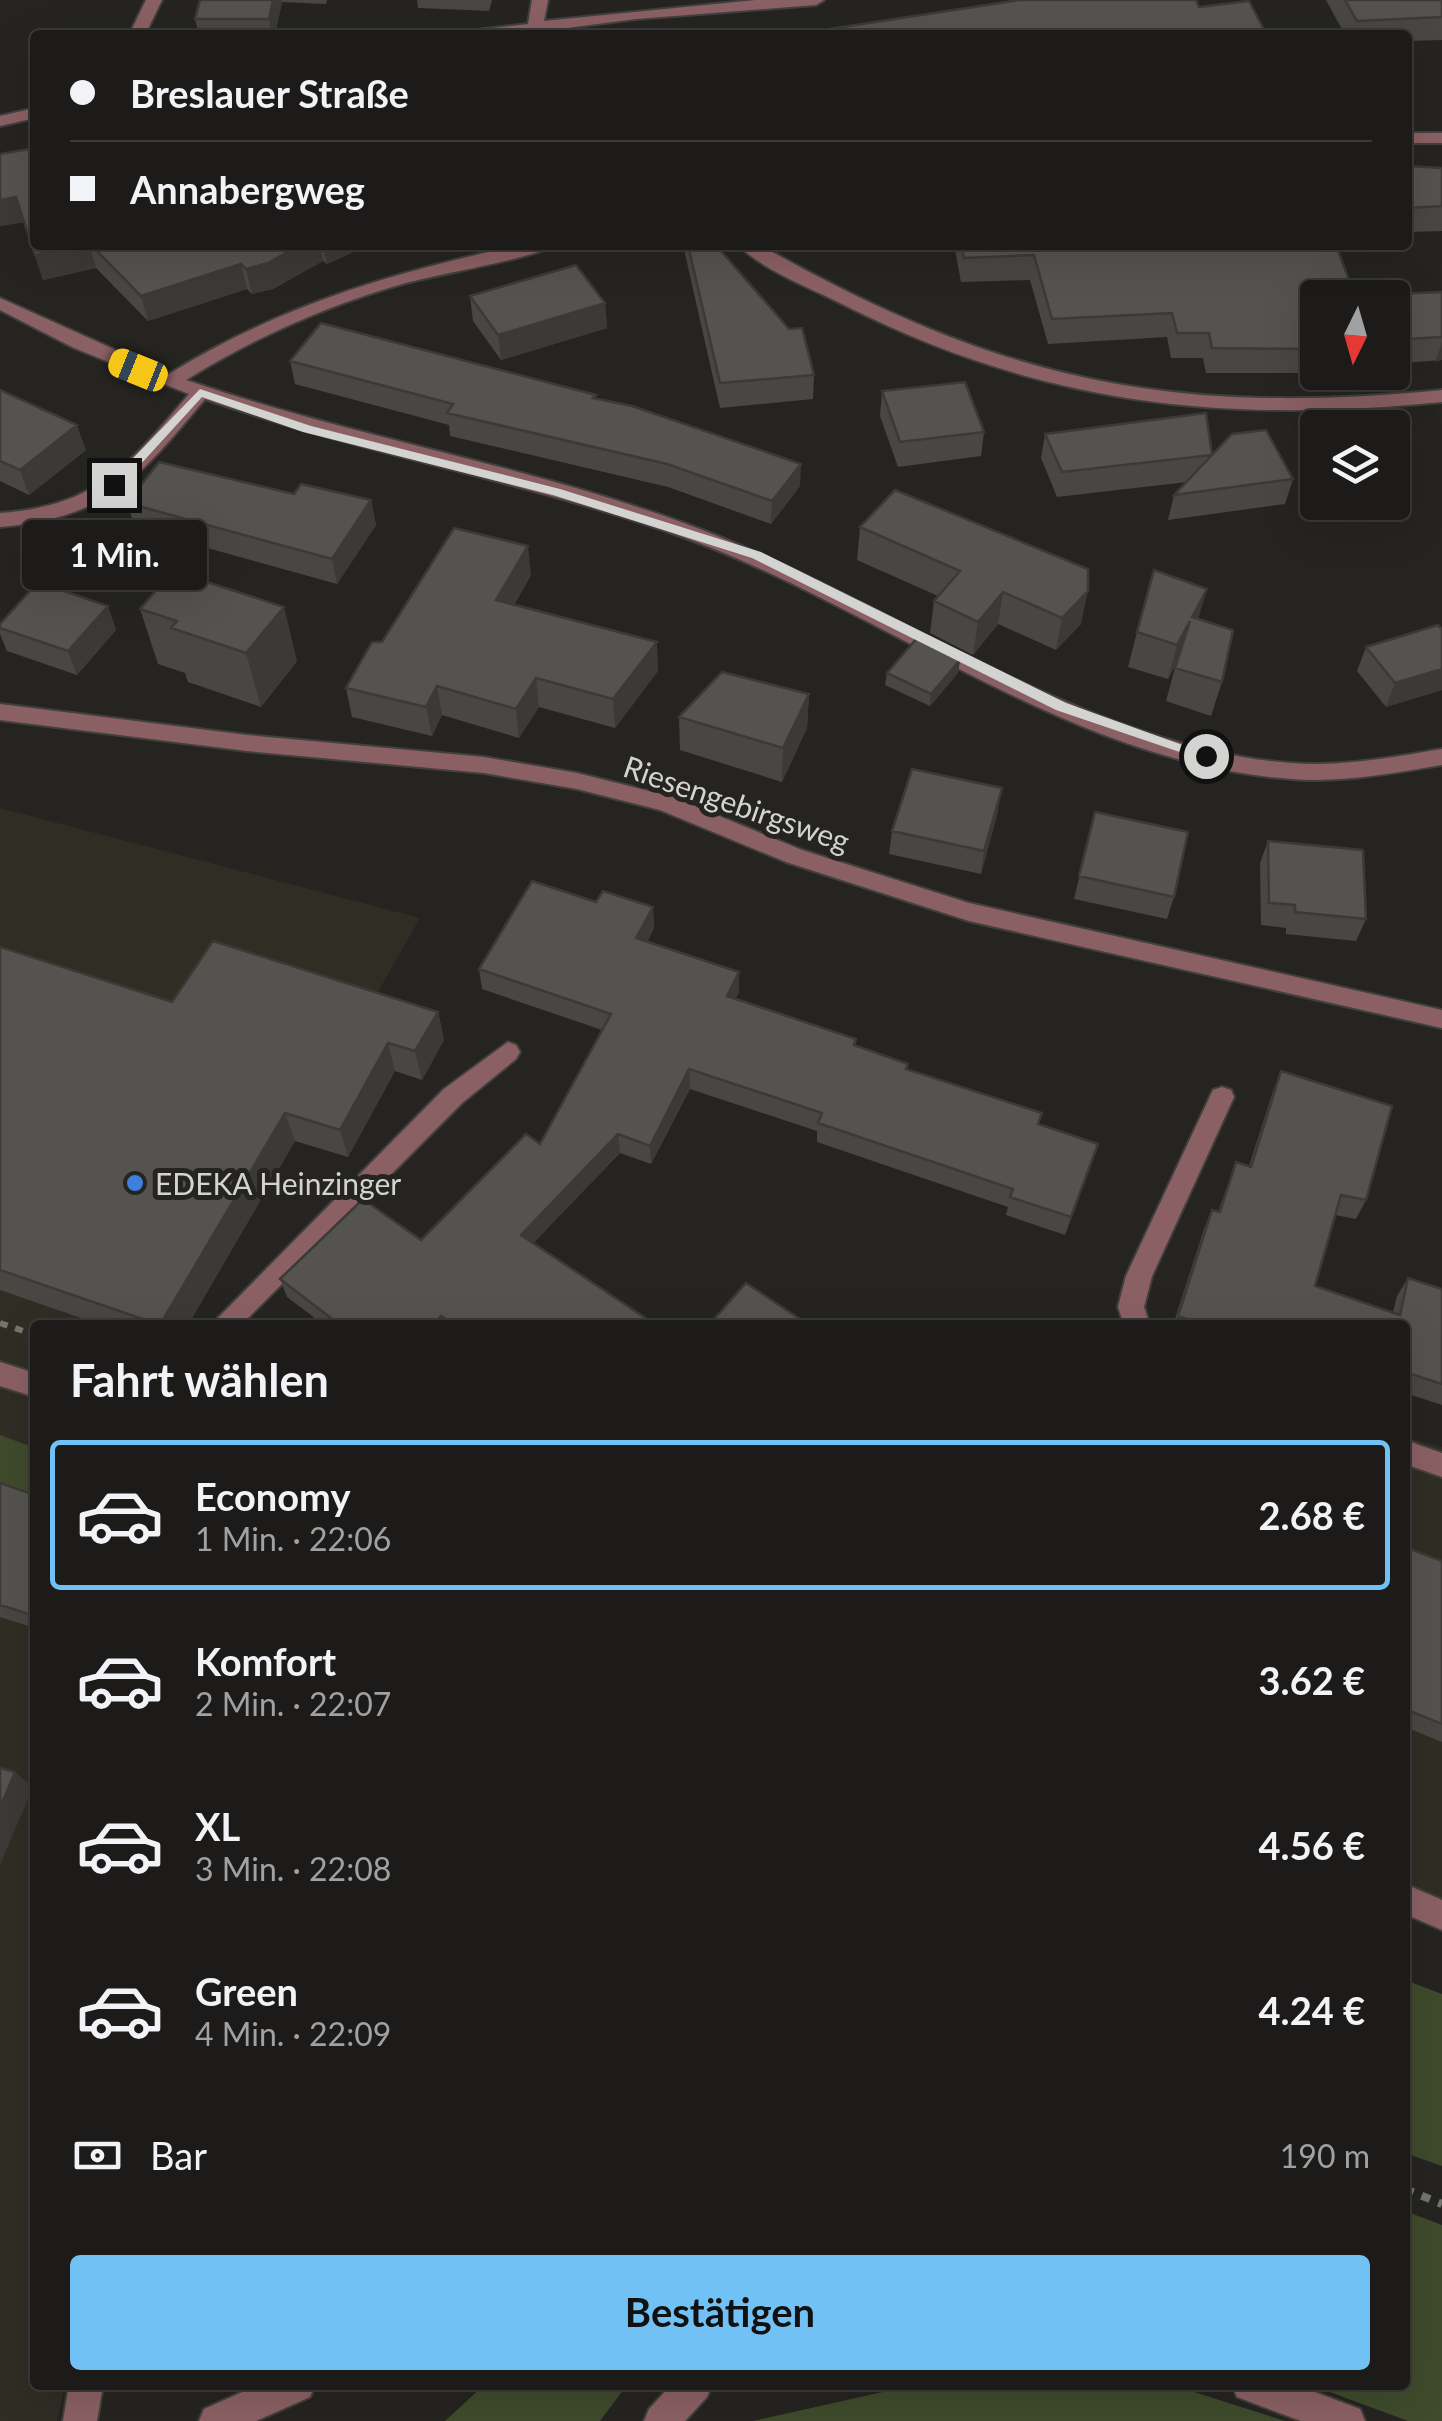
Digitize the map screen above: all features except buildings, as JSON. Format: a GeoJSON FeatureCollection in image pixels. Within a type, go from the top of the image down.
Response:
{"type":"FeatureCollection","features":[{"type":"Feature","properties":{"kind":"street"},"geometry":{"type":"LineString","coordinates":[[139,30],[154,0]]}},
{"type":"Feature","properties":{"kind":"street"},"geometry":{"type":"LineString","coordinates":[[534,27],[540,0]]}},
{"type":"Feature","properties":{"kind":"street"},"geometry":{"type":"LineString","coordinates":[[513,30],[816,0]]}},
{"type":"Feature","properties":{"kind":"street"},"geometry":{"type":"LineString","coordinates":[[0,121],[30,115]]}},
{"type":"Feature","properties":{"kind":"street"},"geometry":{"type":"LineString","coordinates":[[1412,138],[1442,138]]}},
{"type":"Feature","properties":{"kind":"street"},"geometry":{"type":"LineString","coordinates":[[170,382],[243,337],[316,303],[417,272],[522,250]]}},
{"type":"Feature","properties":{"kind":"street"},"geometry":{"type":"LineString","coordinates":[[757,250],[950,346],[1091,388],[1177,398],[1276,402],[1442,396]]}},
{"type":"Feature","properties":{"kind":"street"},"geometry":{"type":"LineString","coordinates":[[0,303],[72,341],[170,382],[307,429],[556,492],[757,555],[1061,706],[1175,748],[1291,771],[1442,757]]}},
{"type":"Feature","properties":{"kind":"street"},"geometry":{"type":"LineString","coordinates":[[0,520],[46,516],[86,505],[138,462],[200,392]]}},
{"type":"Feature","properties":{"kind":"street","name":"Riesengebirgsweg"},"geometry":{"type":"LineString","coordinates":[[0,712],[248,744],[484,765],[577,780],[664,804],[794,856],[969,912],[1442,1020]]}},
{"type":"Feature","properties":{"kind":"street"},"geometry":{"type":"LineString","coordinates":[[229,1320],[453,1096],[508,1052]]}},
{"type":"Feature","properties":{"kind":"street"},"geometry":{"type":"LineString","coordinates":[[1135,1320],[1131,1307],[1139,1276],[1222,1097]]}},
{"type":"Feature","properties":{"kind":"street"},"geometry":{"type":"LineString","coordinates":[[0,1374],[30,1383]]}},
{"type":"Feature","properties":{"kind":"street"},"geometry":{"type":"LineString","coordinates":[[1410,1454],[1442,1465]]}},
{"type":"Feature","properties":{"kind":"street"},"geometry":{"type":"LineString","coordinates":[[1410,1902],[1442,1915]]}},
{"type":"Feature","properties":{"kind":"street"},"geometry":{"type":"LineString","coordinates":[[80,2421],[85,2390]]}},
{"type":"Feature","properties":{"kind":"street"},"geometry":{"type":"LineString","coordinates":[[216,2421],[287,2390]]}},
{"type":"Feature","properties":{"kind":"street"},"geometry":{"type":"LineString","coordinates":[[660,2421],[690,2390]]}},
{"type":"Feature","properties":{"kind":"street"},"geometry":{"type":"LineString","coordinates":[[1263,2390],[1348,2421]]}},
{"type":"Feature","properties":{"kind":"path"},"geometry":{"type":"LineString","coordinates":[[0,1324],[30,1333]]}},
{"type":"Feature","properties":{"kind":"path"},"geometry":{"type":"LineString","coordinates":[[1410,2191],[1442,2204]]}},
{"type":"Feature","properties":{"kind":"shaded area"},"geometry":{"type":"Polygon","coordinates":[[[0,808],[420,918],[191,1320],[30,1320],[30,2390],[64,2390],[57,2421],[0,2421],[0,808]]]}},
{"type":"Feature","properties":{"kind":"shaded area"},"geometry":{"type":"Polygon","coordinates":[[[1410,1438],[1442,1447],[1442,1915],[1410,1901],[1410,1438]]]}},
{"type":"Feature","properties":{"kind":"green space"},"geometry":{"type":"Polygon","coordinates":[[[0,1435],[30,1446],[30,1508],[0,1498],[0,1435]]]}},
{"type":"Feature","properties":{"kind":"green space"},"geometry":{"type":"Polygon","coordinates":[[[1410,1982],[1442,1994],[1442,2166],[1410,2155],[1410,1982]]]}},
{"type":"Feature","properties":{"kind":"green space"},"geometry":{"type":"Polygon","coordinates":[[[1410,2213],[1442,2225],[1442,2421],[1408,2421],[1324,2390],[1410,2390],[1410,2213]]]}},
{"type":"Feature","properties":{"kind":"green space"},"geometry":{"type":"Polygon","coordinates":[[[479,2390],[623,2390],[600,2421],[445,2421],[479,2390]]]}},
{"type":"Feature","properties":{"kind":"green space"},"geometry":{"type":"Polygon","coordinates":[[[892,2390],[1188,2390],[1285,2421],[753,2421],[892,2390]]]}},
{"type":"Feature","properties":{"kind":"place","name":"EDEKA Heinzinger"},"geometry":{"type":"Point","coordinates":[135,1183]}},
{"type":"Feature","properties":{"kind":"route"},"geometry":{"type":"LineString","coordinates":[[114,485],[200,392],[307,429],[556,492],[757,555],[1061,706],[1206,756]]}}]}
